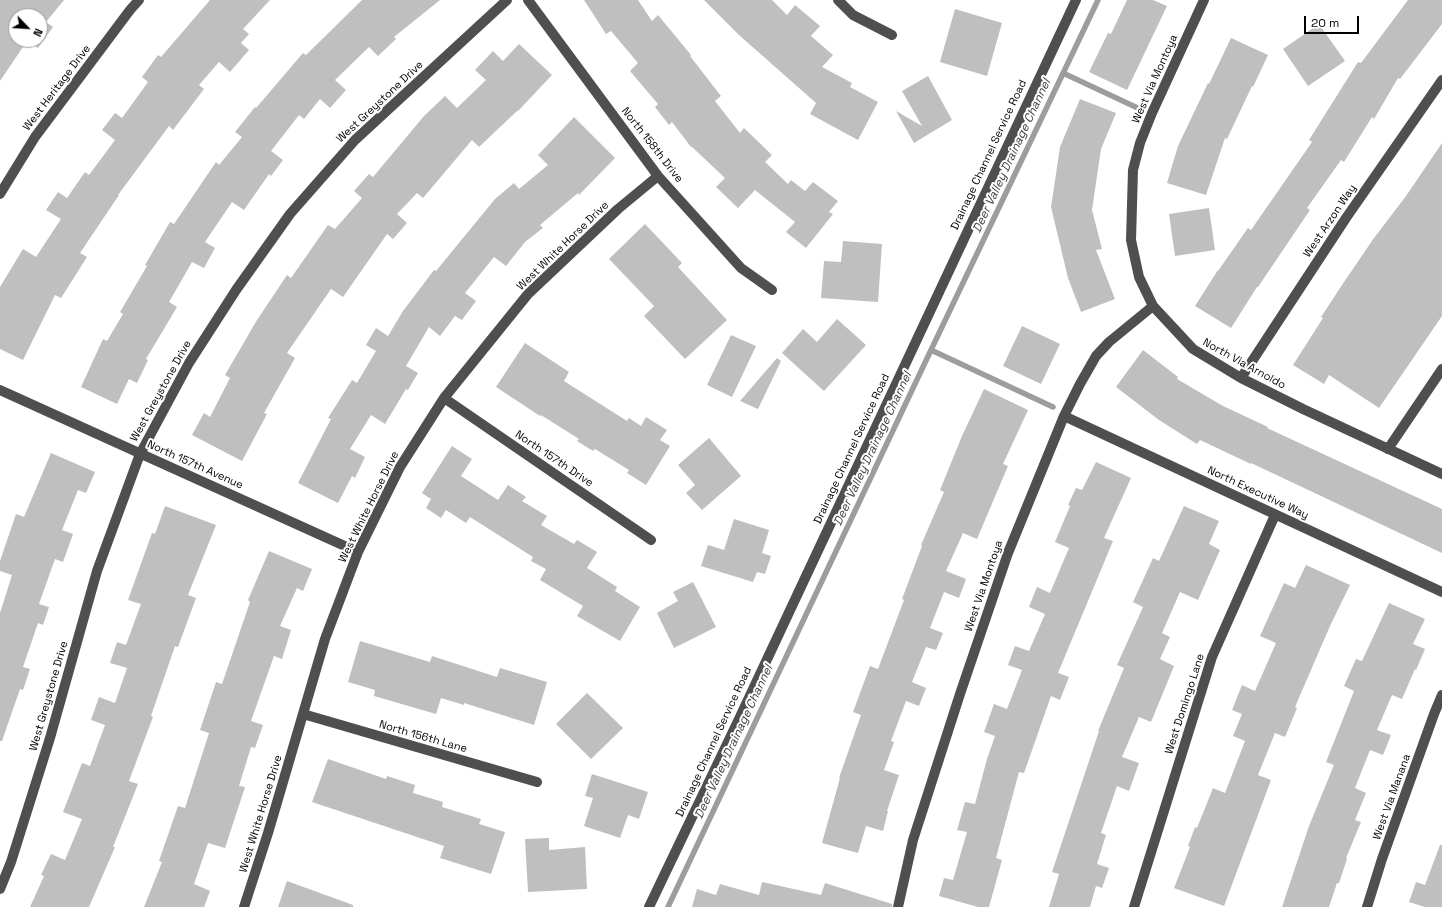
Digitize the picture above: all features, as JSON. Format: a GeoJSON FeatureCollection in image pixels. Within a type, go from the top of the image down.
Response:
{"type":"FeatureCollection","features":[{"type":"Feature","properties":{"kind":"street","name":"West Heritage Drive"},"geometry":{"type":"LineString","coordinates":[[0,194],[35,136],[139,0]]}},
{"type":"Feature","properties":{"kind":"street","name":"West Greystone Drive"},"geometry":{"type":"LineString","coordinates":[[0,889],[11,862],[50,738],[97,571],[140,454],[189,363],[236,290],[290,214],[355,140],[507,0]]}},
{"type":"Feature","properties":{"kind":"street","name":"North 158th Drive"},"geometry":{"type":"LineString","coordinates":[[528,0],[658,176],[741,268],[772,290]]}},
{"type":"Feature","properties":{"kind":"street"},"geometry":{"type":"LineString","coordinates":[[838,0],[854,15],[892,35]]}},
{"type":"Feature","properties":{"kind":"street","name":"Drainage Channel Service Road"},"geometry":{"type":"LineString","coordinates":[[649,907],[1076,0]]}},
{"type":"Feature","properties":{"kind":"street","name":"West Via Montoya"},"geometry":{"type":"LineString","coordinates":[[1133,170],[1140,143],[1152,113],[1204,0]]}},
{"type":"Feature","properties":{"kind":"street","name":"West Arzon Way"},"geometry":{"type":"LineString","coordinates":[[1241,378],[1346,218],[1442,80]]}},
{"type":"Feature","properties":{"kind":"street","name":"North Via Arnoldo"},"geometry":{"type":"LineString","coordinates":[[1133,170],[1131,240],[1139,277],[1153,306],[1193,349],[1241,378],[1442,474]]}},
{"type":"Feature","properties":{"kind":"street","name":"West White Horse Drive"},"geometry":{"type":"LineString","coordinates":[[244,907],[268,833],[325,639],[358,552],[400,467],[444,398],[528,294],[618,209],[658,176]]}},
{"type":"Feature","properties":{"kind":"street","name":"West Via Montoya"},"geometry":{"type":"LineString","coordinates":[[898,907],[913,840],[962,687],[1008,552],[1064,416],[1096,356],[1109,342],[1153,306]]}},
{"type":"Feature","properties":{"kind":"street"},"geometry":{"type":"LineString","coordinates":[[1388,449],[1442,369]]}},
{"type":"Feature","properties":{"kind":"street","name":"North 157th Avenue"},"geometry":{"type":"LineString","coordinates":[[0,390],[358,552]]}},
{"type":"Feature","properties":{"kind":"street","name":"North 157th Drive"},"geometry":{"type":"LineString","coordinates":[[444,398],[651,540]]}},
{"type":"Feature","properties":{"kind":"street","name":"North Executive Way"},"geometry":{"type":"LineString","coordinates":[[1064,416],[1442,592]]}},
{"type":"Feature","properties":{"kind":"street","name":"West Domingo Lane"},"geometry":{"type":"LineString","coordinates":[[1134,907],[1212,657],[1275,515]]}},
{"type":"Feature","properties":{"kind":"street","name":"West Via Manana"},"geometry":{"type":"LineString","coordinates":[[1368,907],[1382,859],[1434,714],[1442,696]]}},
{"type":"Feature","properties":{"kind":"street","name":"North 156th Lane"},"geometry":{"type":"LineString","coordinates":[[303,714],[537,782]]}},
{"type":"Feature","properties":{"kind":"building"},"geometry":{"type":"Polygon","coordinates":[[[0,0],[64,0],[48,20],[48,8],[8,8],[8,48],[22,48],[0,81],[0,0]]]}},
{"type":"Feature","properties":{"kind":"building"},"geometry":{"type":"Polygon","coordinates":[[[210,0],[270,0],[243,29],[249,34],[241,43],[249,50],[230,72],[219,62],[199,85],[204,89],[173,130],[169,126],[118,195],[80,253],[87,257],[61,298],[55,295],[23,360],[0,349],[0,287],[23,249],[36,257],[61,219],[46,210],[58,192],[67,198],[85,172],[89,175],[115,140],[102,130],[115,113],[122,118],[148,82],[142,77],[158,55],[161,57],[210,0]]]}},
{"type":"Feature","properties":{"kind":"building"},"geometry":{"type":"Polygon","coordinates":[[[362,0],[440,0],[394,37],[396,39],[378,56],[369,47],[335,80],[346,90],[330,108],[320,99],[304,119],[299,115],[271,151],[283,160],[271,176],[269,174],[244,210],[232,202],[205,242],[215,248],[204,268],[192,262],[169,302],[177,307],[146,359],[148,360],[137,383],[129,379],[117,404],[81,387],[103,339],[107,341],[123,314],[120,312],[147,266],[145,265],[170,222],[174,224],[216,162],[219,165],[242,137],[235,132],[303,53],[306,55],[362,0]]]}},
{"type":"Feature","properties":{"kind":"building"},"geometry":{"type":"Polygon","coordinates":[[[584,0],[638,0],[652,21],[658,15],[691,55],[690,56],[721,96],[715,101],[740,133],[744,128],[772,155],[765,162],[788,184],[791,180],[805,191],[813,182],[838,201],[829,212],[833,214],[806,248],[786,232],[795,222],[755,190],[738,208],[716,187],[725,178],[691,147],[672,122],[669,125],[655,107],[658,104],[630,71],[638,63],[611,31],[606,34],[584,0]]]}},
{"type":"Feature","properties":{"kind":"building"},"geometry":{"type":"Polygon","coordinates":[[[704,0],[772,0],[787,15],[795,5],[820,26],[811,36],[833,55],[822,67],[852,83],[850,87],[878,102],[858,140],[810,114],[816,103],[739,35],[704,0]]]}},
{"type":"Feature","properties":{"kind":"building"},"geometry":{"type":"Polygon","coordinates":[[[1127,0],[1153,0],[1167,6],[1127,90],[1089,72],[1108,33],[1111,34],[1127,0]]]}},
{"type":"Feature","properties":{"kind":"building"},"geometry":{"type":"Polygon","coordinates":[[[1408,0],[1442,0],[1442,24],[1400,79],[1398,78],[1374,119],[1372,117],[1344,162],[1341,160],[1307,208],[1310,210],[1257,287],[1231,328],[1195,306],[1218,270],[1248,228],[1251,230],[1312,142],[1309,140],[1358,62],[1361,63],[1408,0]]]}},
{"type":"Feature","properties":{"kind":"building"},"geometry":{"type":"Polygon","coordinates":[[[955,9],[1002,23],[987,76],[940,62],[955,9]]]}},
{"type":"Feature","properties":{"kind":"building"},"geometry":{"type":"Polygon","coordinates":[[[48,23],[53,27],[48,34],[48,23]]]}},
{"type":"Feature","properties":{"kind":"building"},"geometry":{"type":"Polygon","coordinates":[[[1319,24],[1345,61],[1308,86],[1283,49],[1319,24]]]}},
{"type":"Feature","properties":{"kind":"building"},"geometry":{"type":"Polygon","coordinates":[[[1231,38],[1268,55],[1227,139],[1225,138],[1206,195],[1167,183],[1178,146],[1231,38]]]}},
{"type":"Feature","properties":{"kind":"building"},"geometry":{"type":"Polygon","coordinates":[[[519,44],[552,75],[518,111],[479,147],[472,140],[423,198],[417,193],[397,214],[407,223],[393,239],[387,234],[343,297],[331,289],[287,353],[295,358],[264,413],[267,414],[242,461],[192,435],[204,413],[210,417],[230,378],[225,375],[257,320],[287,275],[291,278],[328,225],[335,229],[362,198],[354,191],[369,174],[373,177],[424,116],[445,96],[457,108],[486,80],[475,70],[493,51],[503,61],[519,44]]]}},
{"type":"Feature","properties":{"kind":"building"},"geometry":{"type":"Polygon","coordinates":[[[928,76],[952,120],[914,143],[896,111],[922,126],[902,91],[928,76]]]}},
{"type":"Feature","properties":{"kind":"building"},"geometry":{"type":"Polygon","coordinates":[[[1080,99],[1116,113],[1101,149],[1092,210],[1102,249],[1096,250],[1115,299],[1081,312],[1068,278],[1051,207],[1060,147],[1080,99]]]}},
{"type":"Feature","properties":{"kind":"building"},"geometry":{"type":"Polygon","coordinates":[[[574,117],[615,158],[579,195],[578,193],[540,225],[543,228],[525,242],[506,266],[494,257],[465,293],[476,301],[462,320],[455,316],[440,336],[429,327],[406,366],[418,373],[408,390],[406,389],[385,424],[371,415],[350,449],[365,457],[355,478],[352,476],[338,503],[298,483],[331,419],[328,418],[352,380],[357,383],[376,351],[366,345],[376,328],[388,336],[403,311],[434,270],[436,271],[495,199],[514,183],[519,189],[548,165],[538,155],[574,117]]]}},
{"type":"Feature","properties":{"kind":"building"},"geometry":{"type":"Polygon","coordinates":[[[1442,143],[1442,316],[1379,408],[1329,375],[1324,384],[1293,365],[1323,318],[1321,317],[1344,282],[1442,143]]]}},
{"type":"Feature","properties":{"kind":"building"},"geometry":{"type":"Polygon","coordinates":[[[1209,208],[1215,250],[1175,256],[1169,214],[1209,208]]]}},
{"type":"Feature","properties":{"kind":"building"},"geometry":{"type":"Polygon","coordinates":[[[645,224],[682,263],[678,267],[727,320],[685,359],[644,316],[654,306],[609,259],[645,224]]]}},
{"type":"Feature","properties":{"kind":"building"},"geometry":{"type":"Polygon","coordinates":[[[843,241],[882,244],[878,302],[821,298],[824,261],[841,262],[843,241]]]}},
{"type":"Feature","properties":{"kind":"building"},"geometry":{"type":"Polygon","coordinates":[[[837,319],[866,345],[824,391],[782,353],[803,329],[817,342],[837,319]]]}},
{"type":"Feature","properties":{"kind":"building"},"geometry":{"type":"Polygon","coordinates":[[[1022,326],[1060,344],[1041,384],[1003,366],[1022,326]]]}},
{"type":"Feature","properties":{"kind":"building"},"geometry":{"type":"Polygon","coordinates":[[[731,335],[756,346],[732,397],[707,385],[731,335]]]}},
{"type":"Feature","properties":{"kind":"building"},"geometry":{"type":"Polygon","coordinates":[[[525,343],[569,372],[564,381],[627,421],[629,418],[641,426],[646,417],[667,430],[660,440],[670,446],[646,485],[627,473],[629,470],[595,449],[593,451],[577,441],[579,439],[541,415],[540,416],[496,387],[525,343]]]}},
{"type":"Feature","properties":{"kind":"building"},"geometry":{"type":"Polygon","coordinates":[[[1143,350],[1178,377],[1177,379],[1223,406],[1442,509],[1442,553],[1200,440],[1197,444],[1159,420],[1116,387],[1143,350]]]}},
{"type":"Feature","properties":{"kind":"building"},"geometry":{"type":"Polygon","coordinates":[[[777,358],[781,361],[758,409],[740,401],[777,358]]]}},
{"type":"Feature","properties":{"kind":"building"},"geometry":{"type":"Polygon","coordinates":[[[984,389],[1028,410],[1003,464],[1008,466],[977,539],[963,533],[946,571],[966,579],[959,598],[944,592],[930,628],[943,633],[936,650],[926,647],[912,682],[926,688],[919,706],[906,701],[891,741],[894,742],[884,770],[899,775],[887,811],[883,831],[866,826],[858,853],[822,843],[839,778],[861,715],[853,712],[870,666],[878,669],[904,600],[902,599],[922,546],[921,545],[944,492],[940,490],[962,436],[984,389]]]}},
{"type":"Feature","properties":{"kind":"building"},"geometry":{"type":"Polygon","coordinates":[[[709,438],[741,476],[702,510],[686,493],[695,485],[678,465],[709,438]]]}},
{"type":"Feature","properties":{"kind":"building"},"geometry":{"type":"Polygon","coordinates":[[[452,446],[472,459],[461,476],[498,500],[508,485],[526,497],[522,501],[547,516],[541,525],[574,544],[577,540],[597,552],[587,568],[617,587],[615,591],[640,607],[620,641],[577,616],[583,606],[540,580],[546,569],[531,561],[533,557],[470,517],[466,523],[446,510],[441,518],[426,508],[431,499],[422,493],[452,446]]]}},
{"type":"Feature","properties":{"kind":"building"},"geometry":{"type":"Polygon","coordinates":[[[51,453],[95,472],[86,493],[78,490],[62,530],[73,534],[63,562],[55,559],[39,604],[49,607],[43,625],[38,623],[23,667],[30,669],[23,690],[20,689],[2,741],[0,741],[0,613],[12,575],[0,571],[0,561],[16,514],[24,517],[51,453]]]}},
{"type":"Feature","properties":{"kind":"building"},"geometry":{"type":"Polygon","coordinates":[[[1096,462],[1131,478],[1104,538],[1113,541],[1058,673],[1069,677],[1060,700],[1051,696],[1024,773],[1019,772],[996,858],[1002,860],[989,907],[978,907],[939,896],[944,878],[953,880],[967,832],[957,830],[965,802],[975,804],[995,736],[984,732],[994,704],[1007,709],[1022,670],[1008,665],[1015,646],[1029,651],[1045,614],[1029,607],[1037,587],[1050,593],[1069,548],[1055,542],[1070,506],[1068,505],[1076,488],[1082,490],[1096,462]]]}},
{"type":"Feature","properties":{"kind":"building"},"geometry":{"type":"Polygon","coordinates":[[[165,506],[216,525],[188,595],[196,598],[178,647],[175,646],[151,716],[153,717],[129,781],[138,784],[113,847],[115,847],[89,907],[30,907],[44,876],[41,875],[51,854],[65,860],[82,819],[63,812],[82,763],[90,766],[105,725],[91,720],[99,697],[115,703],[127,668],[110,663],[117,642],[126,645],[141,604],[128,600],[152,533],[155,534],[165,506]]]}},
{"type":"Feature","properties":{"kind":"building"},"geometry":{"type":"Polygon","coordinates":[[[1184,506],[1219,521],[1209,544],[1220,550],[1198,600],[1180,592],[1162,633],[1170,637],[1160,659],[1174,666],[1151,722],[1139,717],[1122,757],[1139,763],[1129,791],[1117,786],[1101,833],[1106,835],[1097,864],[1109,868],[1102,888],[1096,886],[1090,907],[1049,907],[1059,874],[1052,872],[1098,731],[1124,668],[1117,665],[1143,607],[1133,602],[1153,558],[1159,561],[1184,506]]]}},
{"type":"Feature","properties":{"kind":"building"},"geometry":{"type":"Polygon","coordinates":[[[734,519],[769,530],[762,553],[771,556],[765,574],[757,572],[753,582],[701,566],[708,545],[724,550],[734,519]]]}},
{"type":"Feature","properties":{"kind":"building"},"geometry":{"type":"Polygon","coordinates":[[[269,551],[312,569],[303,591],[297,588],[280,626],[291,630],[282,659],[274,656],[251,721],[263,725],[255,748],[251,747],[239,786],[245,787],[225,848],[208,843],[194,884],[210,891],[204,907],[144,907],[162,862],[159,861],[178,806],[185,808],[209,733],[200,730],[216,682],[222,684],[250,602],[248,600],[269,551]]]}},
{"type":"Feature","properties":{"kind":"building"},"geometry":{"type":"Polygon","coordinates":[[[1306,565],[1350,585],[1330,626],[1295,707],[1297,708],[1285,737],[1275,733],[1258,775],[1271,780],[1224,906],[1174,888],[1190,847],[1188,846],[1195,827],[1197,828],[1213,788],[1225,793],[1245,741],[1233,736],[1242,714],[1232,710],[1242,685],[1255,691],[1276,643],[1260,636],[1284,583],[1295,588],[1306,565]]]}},
{"type":"Feature","properties":{"kind":"building"},"geometry":{"type":"Polygon","coordinates":[[[693,582],[716,627],[674,648],[657,613],[678,601],[673,592],[693,582]]]}},
{"type":"Feature","properties":{"kind":"building"},"geometry":{"type":"Polygon","coordinates":[[[1389,603],[1425,619],[1413,644],[1425,649],[1402,699],[1392,695],[1377,730],[1391,735],[1383,755],[1370,750],[1355,788],[1366,793],[1355,820],[1361,822],[1346,858],[1347,859],[1339,883],[1337,883],[1329,907],[1282,907],[1309,826],[1334,765],[1326,762],[1354,691],[1344,686],[1356,659],[1362,661],[1389,603]]]}},
{"type":"Feature","properties":{"kind":"building"},"geometry":{"type":"Polygon","coordinates":[[[360,641],[430,662],[432,656],[497,677],[500,668],[547,682],[534,725],[464,703],[464,705],[441,698],[436,714],[374,696],[375,690],[348,682],[360,641]]]}},
{"type":"Feature","properties":{"kind":"building"},"geometry":{"type":"Polygon","coordinates":[[[587,693],[623,728],[591,759],[556,724],[587,693]]]}},
{"type":"Feature","properties":{"kind":"building"},"geometry":{"type":"Polygon","coordinates":[[[328,759],[386,779],[387,776],[415,785],[413,793],[443,802],[442,807],[481,819],[479,824],[505,832],[491,874],[440,858],[444,846],[312,802],[328,759]]]}},
{"type":"Feature","properties":{"kind":"building"},"geometry":{"type":"Polygon","coordinates":[[[592,774],[648,792],[639,819],[628,815],[620,838],[584,826],[593,798],[585,796],[592,774]]]}},
{"type":"Feature","properties":{"kind":"building"},"geometry":{"type":"Polygon","coordinates":[[[549,838],[549,850],[585,847],[587,889],[528,892],[525,839],[549,838]]]}},
{"type":"Feature","properties":{"kind":"building"},"geometry":{"type":"Polygon","coordinates":[[[1440,845],[1442,845],[1442,907],[1425,907],[1409,902],[1416,882],[1425,885],[1440,845]]]}},
{"type":"Feature","properties":{"kind":"building"},"geometry":{"type":"Polygon","coordinates":[[[287,881],[353,905],[353,907],[278,907],[287,881]]]}},
{"type":"Feature","properties":{"kind":"building"},"geometry":{"type":"Polygon","coordinates":[[[762,882],[821,895],[825,883],[892,904],[892,907],[692,907],[697,889],[716,895],[720,884],[759,895],[762,882]]]}},
{"type":"Feature","properties":{"kind":"waterway","name":"Deer Valley Drainage Channel"},"geometry":{"type":"LineString","coordinates":[[668,907],[1098,0]]}},
{"type":"Feature","properties":{"kind":"waterway"},"geometry":{"type":"LineString","coordinates":[[1063,73],[1142,110]]}},
{"type":"Feature","properties":{"kind":"waterway"},"geometry":{"type":"LineString","coordinates":[[931,350],[1053,407]]}}]}
